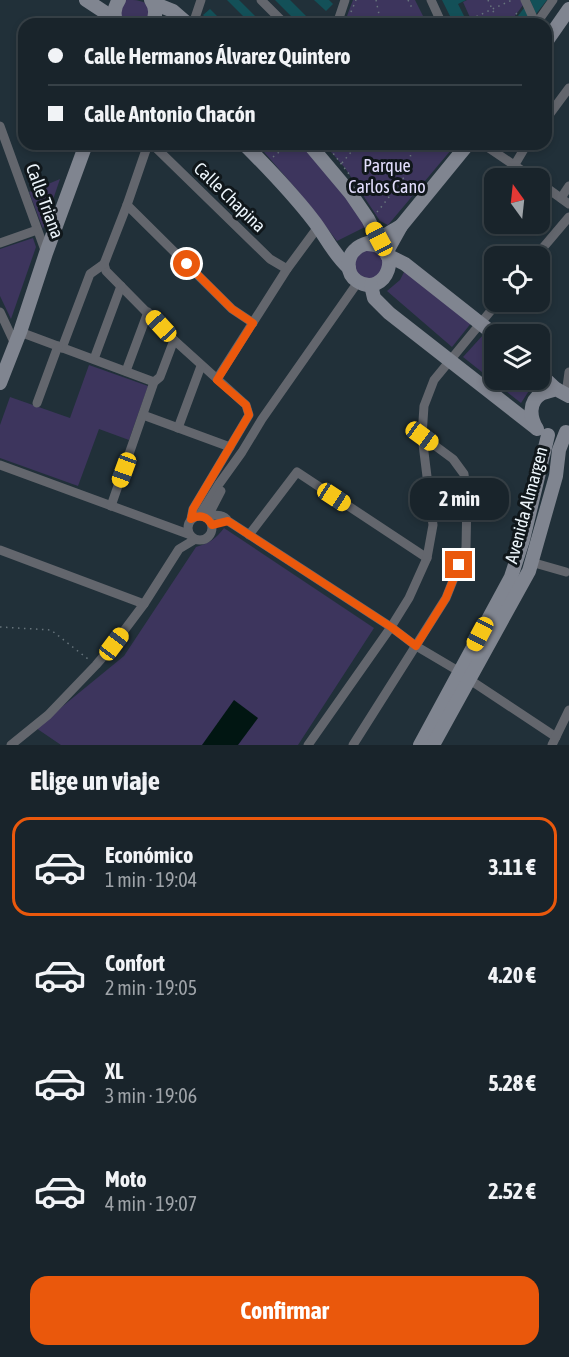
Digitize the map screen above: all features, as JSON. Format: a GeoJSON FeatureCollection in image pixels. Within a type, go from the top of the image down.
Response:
{"type":"FeatureCollection","features":[{"type":"Feature","properties":{"kind":"street"},"geometry":{"type":"LineString","coordinates":[[86,0],[111,18]]}},
{"type":"Feature","properties":{"kind":"street"},"geometry":{"type":"LineString","coordinates":[[116,18],[115,7],[119,0]]}},
{"type":"Feature","properties":{"kind":"street"},"geometry":{"type":"LineString","coordinates":[[195,18],[201,0]]}},
{"type":"Feature","properties":{"kind":"street"},"geometry":{"type":"LineString","coordinates":[[261,0],[279,18]]}},
{"type":"Feature","properties":{"kind":"street"},"geometry":{"type":"LineString","coordinates":[[339,18],[345,0]]}},
{"type":"Feature","properties":{"kind":"street"},"geometry":{"type":"LineString","coordinates":[[431,0],[439,18]]}},
{"type":"Feature","properties":{"kind":"street"},"geometry":{"type":"LineString","coordinates":[[540,18],[553,0]]}},
{"type":"Feature","properties":{"kind":"street"},"geometry":{"type":"LineString","coordinates":[[152,1],[156,10],[155,18]]}},
{"type":"Feature","properties":{"kind":"street"},"geometry":{"type":"LineString","coordinates":[[152,1],[173,11],[181,18]]}},
{"type":"Feature","properties":{"kind":"street"},"geometry":{"type":"LineString","coordinates":[[525,1],[533,18]]}},
{"type":"Feature","properties":{"kind":"street"},"geometry":{"type":"LineString","coordinates":[[552,33],[569,9]]}},
{"type":"Feature","properties":{"kind":"street"},"geometry":{"type":"LineString","coordinates":[[552,111],[569,88]]}},
{"type":"Feature","properties":{"kind":"street","name":"Calle Triana"},"geometry":{"type":"LineString","coordinates":[[0,126],[46,253]]}},
{"type":"Feature","properties":{"kind":"street"},"geometry":{"type":"LineString","coordinates":[[0,384],[84,150]]}},
{"type":"Feature","properties":{"kind":"street"},"geometry":{"type":"LineString","coordinates":[[37,403],[90,274],[104,264],[146,150]]}},
{"type":"Feature","properties":{"kind":"street","name":"Calle Chapina"},"geometry":{"type":"LineString","coordinates":[[158,150],[270,259],[287,269]]}},
{"type":"Feature","properties":{"kind":"street"},"geometry":{"type":"LineString","coordinates":[[250,150],[318,227],[340,261],[349,268]]}},
{"type":"Feature","properties":{"kind":"street"},"geometry":{"type":"LineString","coordinates":[[316,150],[337,167],[351,194],[380,228],[401,226]]}},
{"type":"Feature","properties":{"kind":"street"},"geometry":{"type":"LineString","coordinates":[[381,248],[463,150]]}},
{"type":"Feature","properties":{"kind":"street"},"geometry":{"type":"LineString","coordinates":[[491,150],[517,168]]}},
{"type":"Feature","properties":{"kind":"street"},"geometry":{"type":"LineString","coordinates":[[514,166],[523,150]]}},
{"type":"Feature","properties":{"kind":"street"},"geometry":{"type":"LineString","coordinates":[[550,190],[565,201],[569,186]]}},
{"type":"Feature","properties":{"kind":"street"},"geometry":{"type":"LineString","coordinates":[[127,205],[232,309],[253,323]]}},
{"type":"Feature","properties":{"kind":"street"},"geometry":{"type":"LineString","coordinates":[[372,216],[381,248],[389,260],[388,273],[378,283],[364,283],[353,278],[349,261],[355,249],[361,245],[381,248],[484,326]]}},
{"type":"Feature","properties":{"kind":"street"},"geometry":{"type":"LineString","coordinates":[[544,246],[569,216]]}},
{"type":"Feature","properties":{"kind":"street"},"geometry":{"type":"LineString","coordinates":[[217,380],[287,269],[318,227]]}},
{"type":"Feature","properties":{"kind":"street"},"geometry":{"type":"LineString","coordinates":[[0,243],[37,230]]}},
{"type":"Feature","properties":{"kind":"street"},"geometry":{"type":"LineString","coordinates":[[0,465],[198,541],[207,538],[212,531],[193,509],[249,415],[246,405],[174,340],[106,271],[104,264]]}},
{"type":"Feature","properties":{"kind":"street"},"geometry":{"type":"LineString","coordinates":[[364,283],[374,298],[389,313],[542,431],[556,436],[568,431]]}},
{"type":"Feature","properties":{"kind":"street"},"geometry":{"type":"LineString","coordinates":[[204,519],[223,486],[224,480],[262,419],[364,283]]}},
{"type":"Feature","properties":{"kind":"street"},"geometry":{"type":"LineString","coordinates":[[94,359],[121,286]]}},
{"type":"Feature","properties":{"kind":"street"},"geometry":{"type":"LineString","coordinates":[[0,312],[17,338],[60,347],[154,382]]}},
{"type":"Feature","properties":{"kind":"street"},"geometry":{"type":"LineString","coordinates":[[126,371],[148,312]]}},
{"type":"Feature","properties":{"kind":"street"},"geometry":{"type":"LineString","coordinates":[[308,745],[391,627],[409,598],[427,558],[433,525],[422,436],[424,406],[434,380],[490,312]]}},
{"type":"Feature","properties":{"kind":"street"},"geometry":{"type":"LineString","coordinates":[[111,506],[154,382],[160,377],[174,340]]}},
{"type":"Feature","properties":{"kind":"street"},"geometry":{"type":"LineString","coordinates":[[178,428],[201,366]]}},
{"type":"Feature","properties":{"kind":"street"},"geometry":{"type":"LineString","coordinates":[[550,382],[563,393],[569,372]]}},
{"type":"Feature","properties":{"kind":"street","name":"Avenida Almargen"},"geometry":{"type":"LineString","coordinates":[[433,745],[511,577],[523,540],[542,431],[531,417],[531,410],[534,402],[542,394],[563,393]]}},
{"type":"Feature","properties":{"kind":"street"},"geometry":{"type":"LineString","coordinates":[[143,415],[230,447]]}},
{"type":"Feature","properties":{"kind":"street","name":"Avenida Almargen"},"geometry":{"type":"LineString","coordinates":[[420,745],[529,571],[556,476],[559,450],[568,431]]}},
{"type":"Feature","properties":{"kind":"street"},"geometry":{"type":"LineString","coordinates":[[353,745],[446,598],[466,548],[467,496],[464,474],[453,459],[422,436]]}},
{"type":"Feature","properties":{"kind":"street"},"geometry":{"type":"LineString","coordinates":[[249,535],[297,472],[427,558]]}},
{"type":"Feature","properties":{"kind":"street"},"geometry":{"type":"LineString","coordinates":[[191,537],[187,527],[204,519],[228,521],[465,676],[554,741],[569,710]]}},
{"type":"Feature","properties":{"kind":"street"},"geometry":{"type":"LineString","coordinates":[[11,745],[48,715],[96,665],[144,604],[179,549],[191,537]]}},
{"type":"Feature","properties":{"kind":"street"},"geometry":{"type":"LineString","coordinates":[[0,550],[144,604]]}},
{"type":"Feature","properties":{"kind":"street"},"geometry":{"type":"LineString","coordinates":[[531,562],[566,572]]}},
{"type":"Feature","properties":{"kind":"path"},"geometry":{"type":"LineString","coordinates":[[376,0],[380,18]]}},
{"type":"Feature","properties":{"kind":"path"},"geometry":{"type":"LineString","coordinates":[[408,0],[413,10]]}},
{"type":"Feature","properties":{"kind":"path"},"geometry":{"type":"LineString","coordinates":[[488,0],[496,18]]}},
{"type":"Feature","properties":{"kind":"path"},"geometry":{"type":"LineString","coordinates":[[473,18],[512,0]]}},
{"type":"Feature","properties":{"kind":"path"},"geometry":{"type":"LineString","coordinates":[[513,18],[525,1]]}},
{"type":"Feature","properties":{"kind":"path"},"geometry":{"type":"LineString","coordinates":[[271,159],[281,150]]}},
{"type":"Feature","properties":{"kind":"path"},"geometry":{"type":"LineString","coordinates":[[329,150],[337,167],[353,179]]}},
{"type":"Feature","properties":{"kind":"path"},"geometry":{"type":"LineString","coordinates":[[337,167],[352,150]]}},
{"type":"Feature","properties":{"kind":"path"},"geometry":{"type":"LineString","coordinates":[[372,216],[403,180],[411,161],[411,150]]}},
{"type":"Feature","properties":{"kind":"path"},"geometry":{"type":"LineString","coordinates":[[0,627],[51,630],[96,665]]}},
{"type":"Feature","properties":{"kind":"green space"},"geometry":{"type":"Polygon","coordinates":[[[126,0],[142,2],[150,7],[148,18],[121,18],[120,7],[126,0]]]}},
{"type":"Feature","properties":{"kind":"green space"},"geometry":{"type":"Polygon","coordinates":[[[353,0],[415,0],[424,18],[346,18],[353,0]]]}},
{"type":"Feature","properties":{"kind":"green space"},"geometry":{"type":"Polygon","coordinates":[[[467,0],[526,1],[513,18],[470,18],[463,2],[467,0]]]}},
{"type":"Feature","properties":{"kind":"green space"},"geometry":{"type":"Polygon","coordinates":[[[262,150],[308,150],[349,198],[365,227],[337,241],[262,150]]]}},
{"type":"Feature","properties":{"kind":"green space","name":"Parque Carlos Cano"},"geometry":{"type":"Polygon","coordinates":[[[329,150],[451,150],[388,225],[380,221],[345,168],[329,150]]]}},
{"type":"Feature","properties":{"kind":"green space"},"geometry":{"type":"Polygon","coordinates":[[[60,179],[43,229],[29,192],[60,179]]]}},
{"type":"Feature","properties":{"kind":"green space"},"geometry":{"type":"Polygon","coordinates":[[[33,238],[36,247],[11,319],[0,296],[0,249],[33,238]]]}},
{"type":"Feature","properties":{"kind":"green space"},"geometry":{"type":"Polygon","coordinates":[[[370,248],[383,257],[383,271],[371,280],[357,274],[355,259],[357,254],[370,248]]]}},
{"type":"Feature","properties":{"kind":"green space"},"geometry":{"type":"Polygon","coordinates":[[[405,270],[472,322],[452,347],[387,291],[400,280],[405,270]]]}},
{"type":"Feature","properties":{"kind":"green space"},"geometry":{"type":"Polygon","coordinates":[[[484,334],[484,374],[463,357],[484,334]]]}},
{"type":"Feature","properties":{"kind":"green space"},"geometry":{"type":"Polygon","coordinates":[[[89,365],[148,386],[129,440],[99,429],[78,486],[0,458],[0,425],[10,397],[70,418],[89,365]]]}},
{"type":"Feature","properties":{"kind":"green space"},"geometry":{"type":"Polygon","coordinates":[[[505,390],[529,390],[521,403],[505,390]]]}},
{"type":"Feature","properties":{"kind":"green space"},"geometry":{"type":"Polygon","coordinates":[[[224,528],[374,628],[298,745],[61,745],[36,728],[124,656],[196,547],[212,540],[224,528]]]}},
{"type":"Feature","properties":{"kind":"shaded area"},"geometry":{"type":"Polygon","coordinates":[[[234,700],[258,718],[238,745],[202,745],[234,700]]]}},
{"type":"Feature","properties":{"kind":"building"},"geometry":{"type":"Polygon","coordinates":[[[227,0],[239,0],[257,18],[245,18],[227,0]]]}},
{"type":"Feature","properties":{"kind":"building"},"geometry":{"type":"Polygon","coordinates":[[[275,0],[290,0],[308,18],[293,18],[275,0]]]}},
{"type":"Feature","properties":{"kind":"building"},"geometry":{"type":"Polygon","coordinates":[[[314,0],[329,0],[333,4],[326,11],[314,0]]]}},
{"type":"Feature","properties":{"kind":"building"},"geometry":{"type":"Polygon","coordinates":[[[442,0],[466,0],[458,4],[465,18],[451,18],[442,0]]]}},
{"type":"Feature","properties":{"kind":"building"},"geometry":{"type":"Polygon","coordinates":[[[530,0],[547,0],[536,14],[530,0]]]}},
{"type":"Feature","properties":{"kind":"building"},"geometry":{"type":"Polygon","coordinates":[[[524,8],[530,18],[516,18],[524,8]]]}},
{"type":"Feature","properties":{"kind":"building"},"geometry":{"type":"Polygon","coordinates":[[[210,9],[219,18],[206,18],[203,15],[210,9]]]}},
{"type":"Feature","properties":{"kind":"route"},"geometry":{"type":"LineString","coordinates":[[187,264],[232,309],[253,323],[217,380],[246,405],[249,415],[193,509],[191,519],[204,517],[212,525],[228,521],[391,627],[416,646],[446,598],[459,565]]}}]}
